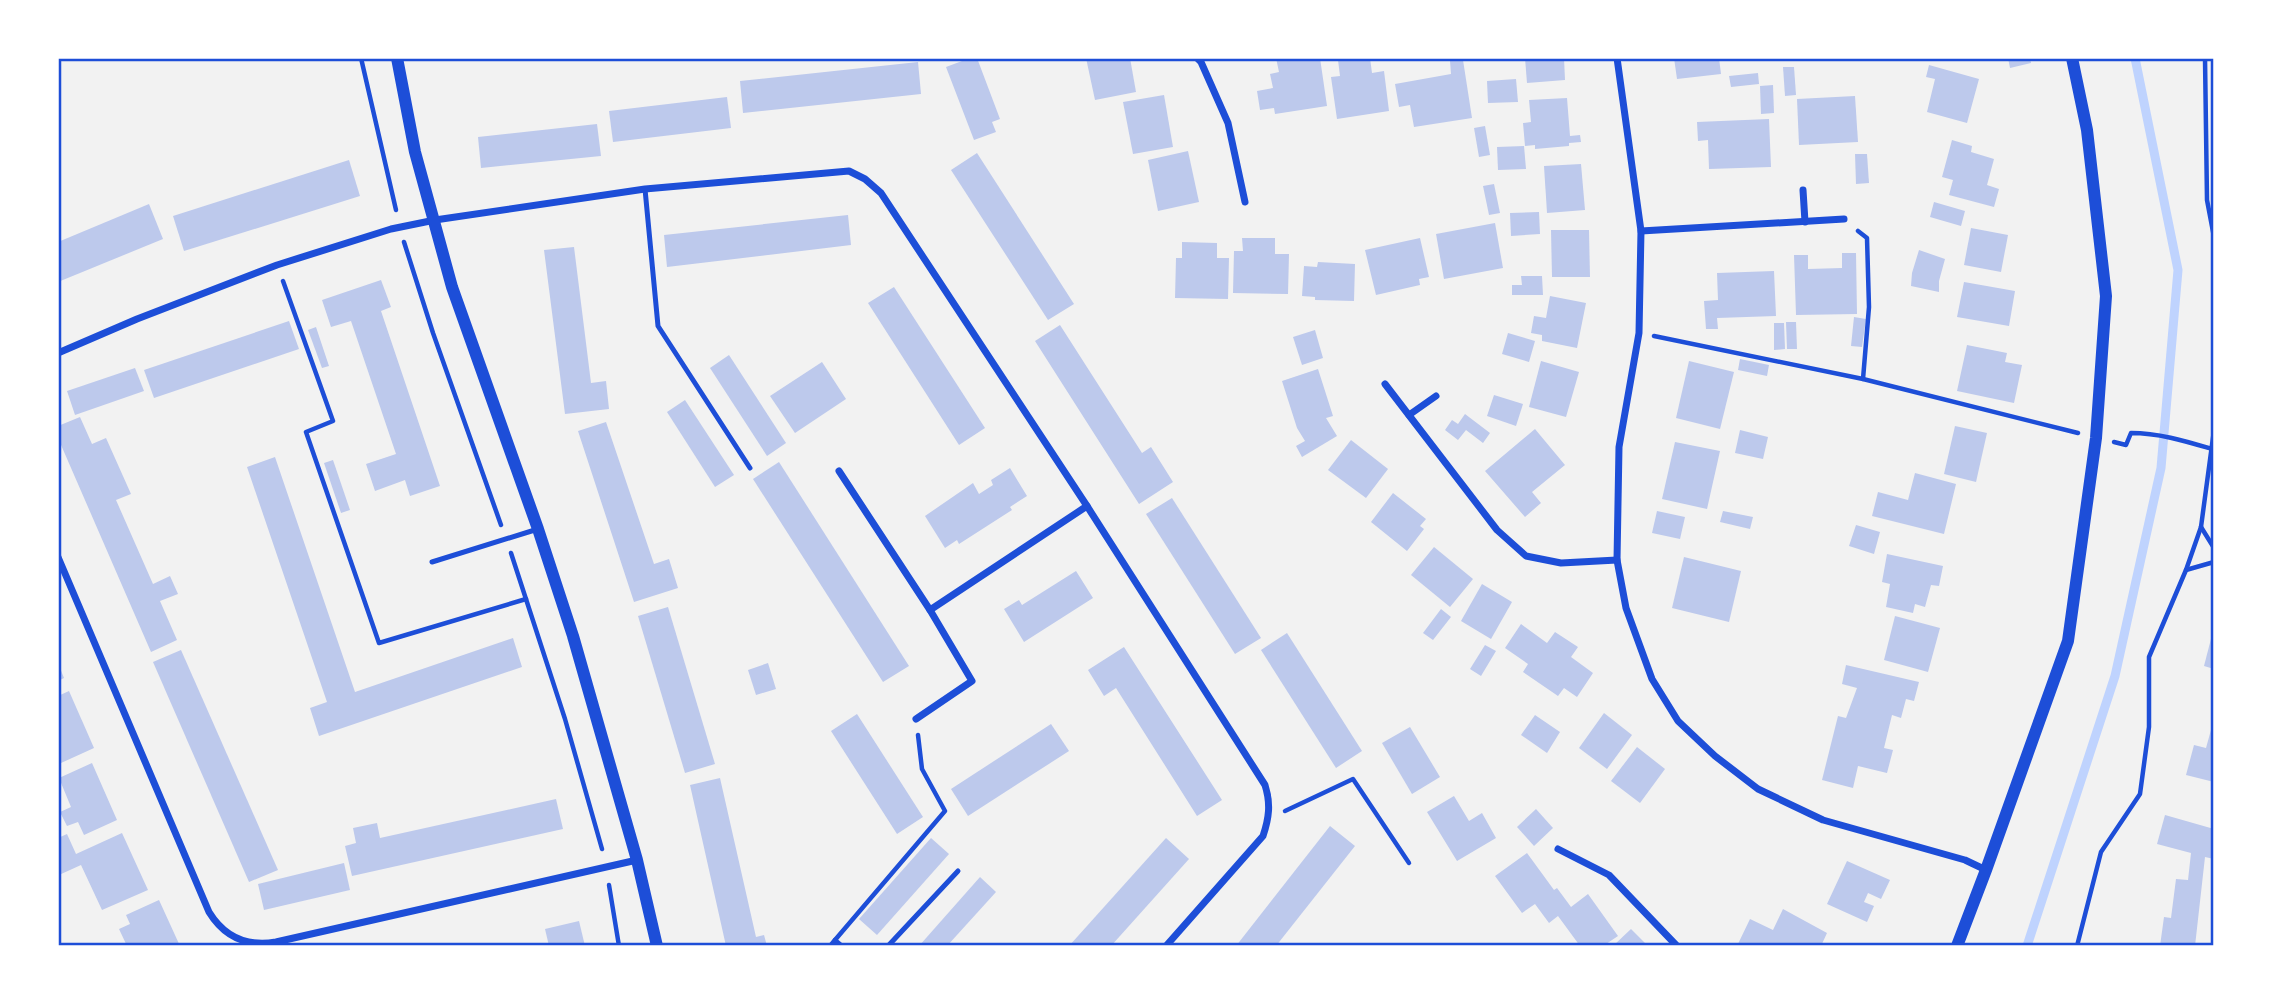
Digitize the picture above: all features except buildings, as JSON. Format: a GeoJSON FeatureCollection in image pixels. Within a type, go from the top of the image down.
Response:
{"type":"FeatureCollection","features":[{"type":"Feature","properties":{"kind":"street"},"geometry":{"type":"LineString","coordinates":[[397,58],[415,152],[452,287],[573,636],[637,860],[657,946]]}},
{"type":"Feature","properties":{"kind":"street"},"geometry":{"type":"LineString","coordinates":[[1617,58],[1642,231],[1639,334],[1619,447],[1617,559],[1626,608],[1651,680],[1678,721],[1715,756],[1758,789],[1824,820],[1965,860],[1986,870]]}},
{"type":"Feature","properties":{"kind":"street"},"geometry":{"type":"LineString","coordinates":[[1956,946],[2068,641],[2096,438],[2106,296],[2087,131],[2072,58]]}},
{"type":"Feature","properties":{"kind":"street"},"geometry":{"type":"LineString","coordinates":[[1201,59],[1228,123],[1245,202]]}},
{"type":"Feature","properties":{"kind":"street"},"geometry":{"type":"LineString","coordinates":[[58,353],[136,319],[277,265],[400,227],[645,189],[849,172],[864,178],[881,193],[1087,506],[1265,785],[1270,800],[1269,819],[1264,836],[1166,946]]}},
{"type":"Feature","properties":{"kind":"street"},"geometry":{"type":"LineString","coordinates":[[1803,190],[1805,222]]}},
{"type":"Feature","properties":{"kind":"street"},"geometry":{"type":"LineString","coordinates":[[1642,231],[1844,219]]}},
{"type":"Feature","properties":{"kind":"street"},"geometry":{"type":"LineString","coordinates":[[1385,384],[1497,530],[1526,556],[1562,564],[1617,559]]}},
{"type":"Feature","properties":{"kind":"street"},"geometry":{"type":"LineString","coordinates":[[1409,415],[1436,396]]}},
{"type":"Feature","properties":{"kind":"street"},"geometry":{"type":"LineString","coordinates":[[839,471],[930,610],[972,681],[916,719]]}},
{"type":"Feature","properties":{"kind":"street"},"geometry":{"type":"LineString","coordinates":[[930,610],[1087,506]]}},
{"type":"Feature","properties":{"kind":"street"},"geometry":{"type":"LineString","coordinates":[[58,557],[209,912],[217,925],[231,936],[252,944],[276,942],[637,860]]}},
{"type":"Feature","properties":{"kind":"street"},"geometry":{"type":"LineString","coordinates":[[1558,849],[1609,875],[1677,946]]}},
{"type":"Feature","properties":{"kind":"lane"},"geometry":{"type":"LineString","coordinates":[[645,189],[658,326],[750,468]]}},
{"type":"Feature","properties":{"kind":"lane"},"geometry":{"type":"LineString","coordinates":[[432,562],[538,529]]}},
{"type":"Feature","properties":{"kind":"lane"},"geometry":{"type":"LineString","coordinates":[[888,946],[958,871]]}},
{"type":"Feature","properties":{"kind":"path"},"geometry":{"type":"LineString","coordinates":[[361,58],[400,227],[565,719],[607,868],[619,946]]}},
{"type":"Feature","properties":{"kind":"path"},"geometry":{"type":"LineString","coordinates":[[2205,58],[2207,200],[2214,237]]}},
{"type":"Feature","properties":{"kind":"path"},"geometry":{"type":"LineString","coordinates":[[1844,219],[1867,238],[1869,307],[1863,379]]}},
{"type":"Feature","properties":{"kind":"path"},"geometry":{"type":"LineString","coordinates":[[277,265],[333,421],[306,432],[379,643],[526,598]]}},
{"type":"Feature","properties":{"kind":"path"},"geometry":{"type":"LineString","coordinates":[[1639,334],[1863,379],[2126,445],[2131,433],[2141,433],[2171,436],[2212,449]]}},
{"type":"Feature","properties":{"kind":"path"},"geometry":{"type":"LineString","coordinates":[[2077,946],[2101,852],[2140,794],[2149,727],[2149,657],[2201,527],[2214,430]]}},
{"type":"Feature","properties":{"kind":"path"},"geometry":{"type":"LineString","coordinates":[[2201,527],[2214,548]]}},
{"type":"Feature","properties":{"kind":"path"},"geometry":{"type":"LineString","coordinates":[[2186,570],[2214,562]]}},
{"type":"Feature","properties":{"kind":"path"},"geometry":{"type":"LineString","coordinates":[[830,946],[945,811],[922,769],[916,719]]}},
{"type":"Feature","properties":{"kind":"path"},"geometry":{"type":"LineString","coordinates":[[1269,819],[1353,779],[1409,863]]}},
{"type":"Feature","properties":{"kind":"path"},"geometry":{"type":"LineString","coordinates":[[835,940],[842,946]]}},
{"type":"Feature","properties":{"kind":"waterway"},"geometry":{"type":"LineString","coordinates":[[2027,946],[2115,676],[2161,468],[2178,270],[2135,58]]}}]}
